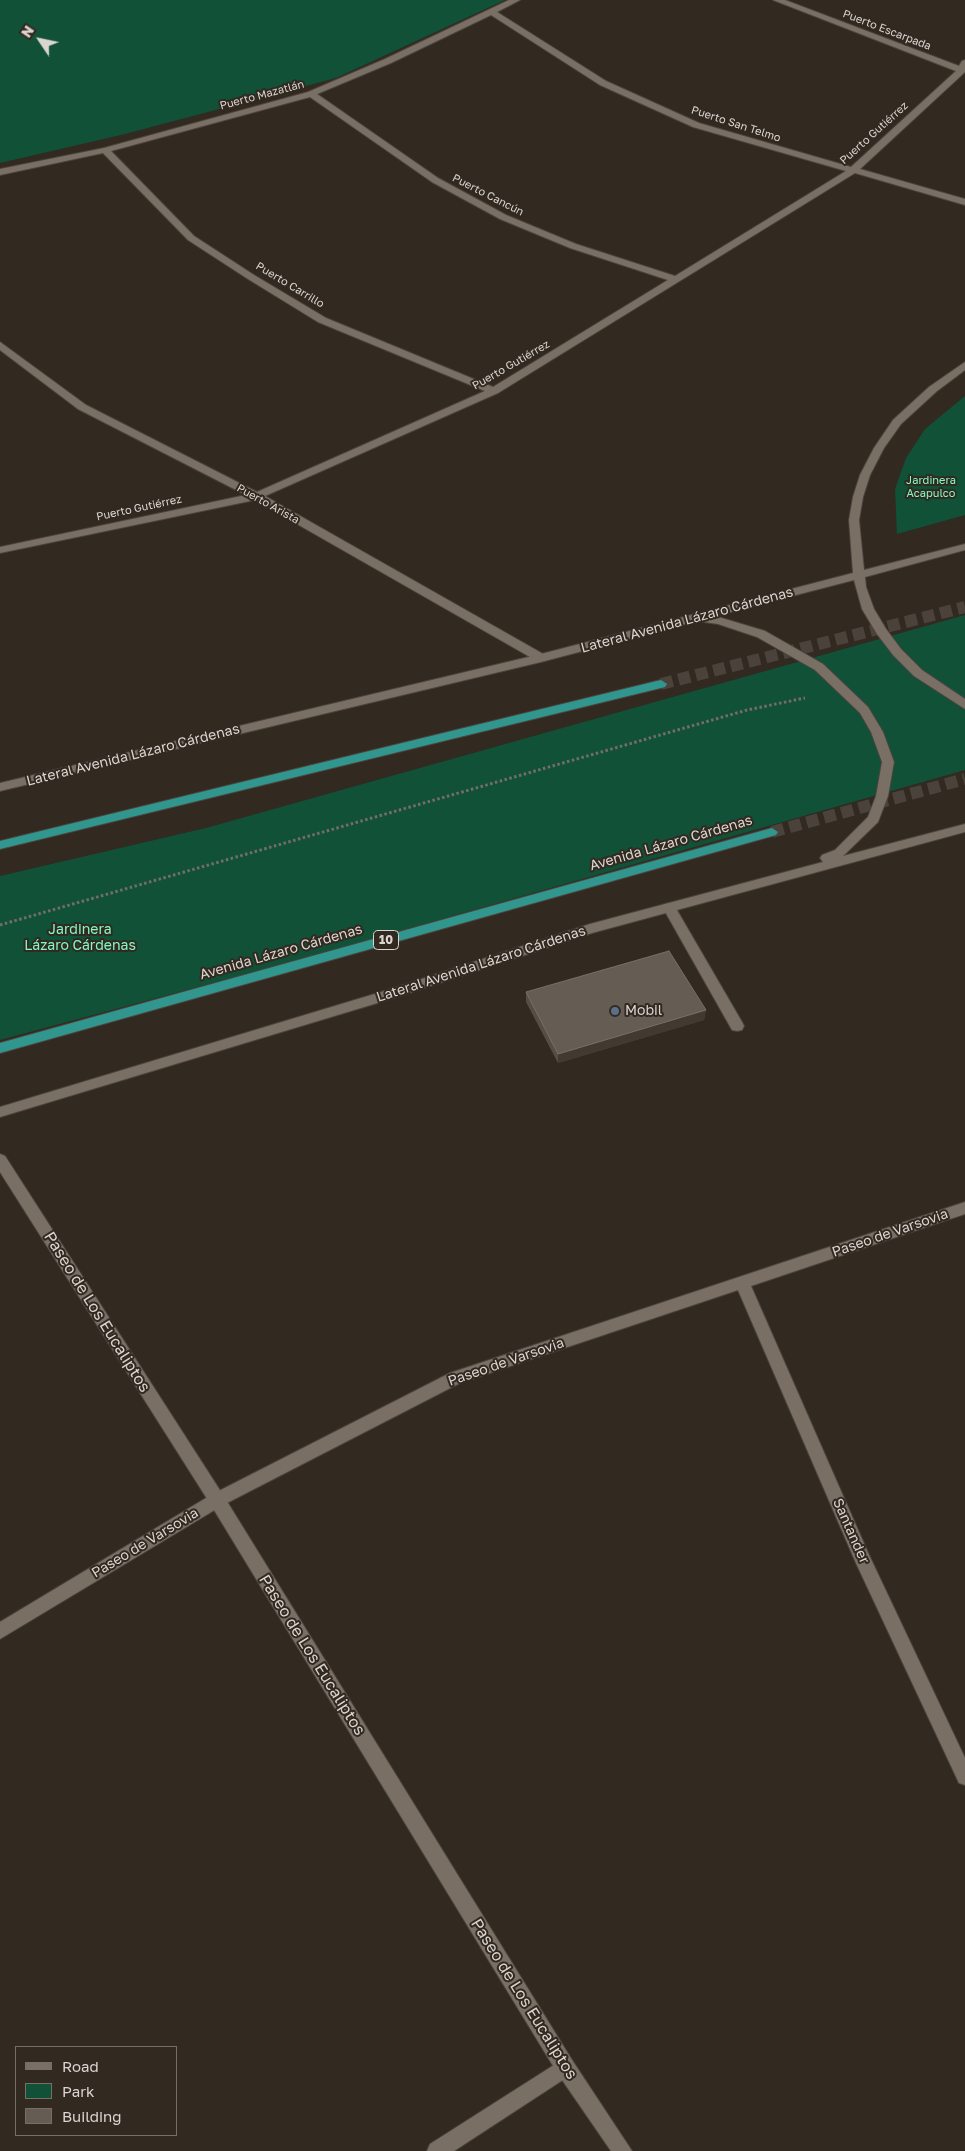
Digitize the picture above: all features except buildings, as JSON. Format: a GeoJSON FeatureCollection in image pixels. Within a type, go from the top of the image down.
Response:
{"type":"FeatureCollection","features":[{"type":"Feature","properties":{"kind":"highway"},"geometry":{"type":"LineString","coordinates":[[0,845],[661,684]]}},
{"type":"Feature","properties":{"kind":"highway","name":"Avenida Lázaro Cárdenas"},"geometry":{"type":"LineString","coordinates":[[0,1048],[772,832]]}},
{"type":"Feature","properties":{"kind":"main road"},"geometry":{"type":"LineString","coordinates":[[859,575],[854,520],[858,497],[879,448],[903,416],[933,389],[965,365]]}},
{"type":"Feature","properties":{"kind":"street","name":"Puerto Mazatlán"},"geometry":{"type":"LineString","coordinates":[[0,172],[105,150],[311,94],[388,61],[516,0]]}},
{"type":"Feature","properties":{"kind":"street","name":"Puerto Escarpada"},"geometry":{"type":"LineString","coordinates":[[777,0],[963,67]]}},
{"type":"Feature","properties":{"kind":"street","name":"Puerto San Telmo"},"geometry":{"type":"LineString","coordinates":[[491,12],[603,84],[696,125],[965,202]]}},
{"type":"Feature","properties":{"kind":"street","name":"Puerto Gutiérrez"},"geometry":{"type":"LineString","coordinates":[[0,550],[257,496],[494,392],[852,171],[963,67]]}},
{"type":"Feature","properties":{"kind":"street","name":"Puerto Cancún"},"geometry":{"type":"LineString","coordinates":[[311,94],[435,180],[503,217],[573,246],[675,279]]}},
{"type":"Feature","properties":{"kind":"street","name":"Puerto Carrillo"},"geometry":{"type":"LineString","coordinates":[[105,150],[191,238],[251,277],[322,320],[494,392]]}},
{"type":"Feature","properties":{"kind":"street","name":"Puerto Arista"},"geometry":{"type":"LineString","coordinates":[[0,344],[82,408],[257,496],[541,658]]}},
{"type":"Feature","properties":{"kind":"street","name":"Lateral Avenida Lázaro Cárdenas"},"geometry":{"type":"LineString","coordinates":[[0,787],[541,658],[687,618],[965,548]]}},
{"type":"Feature","properties":{"kind":"street"},"geometry":{"type":"LineString","coordinates":[[859,575],[860,587],[868,609],[880,631],[897,652],[934,685],[965,705]]}},
{"type":"Feature","properties":{"kind":"street"},"geometry":{"type":"LineString","coordinates":[[687,618],[719,620],[760,634],[818,667],[844,689],[864,710],[877,732],[888,762],[882,796],[874,819],[839,852],[789,874]]}},
{"type":"Feature","properties":{"kind":"street","name":"Lateral Avenida Lázaro Cárdenas"},"geometry":{"type":"LineString","coordinates":[[0,1112],[394,993],[590,929],[965,828]]}},
{"type":"Feature","properties":{"kind":"street"},"geometry":{"type":"LineString","coordinates":[[668,908],[737,1026]]}},
{"type":"Feature","properties":{"kind":"street","name":"Paseo de Los Eucaliptos"},"geometry":{"type":"LineString","coordinates":[[0,1160],[217,1500],[565,2067],[622,2151]]}},
{"type":"Feature","properties":{"kind":"street","name":"Paseo de Varsovia"},"geometry":{"type":"LineString","coordinates":[[0,1631],[217,1500],[455,1378],[965,1208]]}},
{"type":"Feature","properties":{"kind":"street","name":"Santander"},"geometry":{"type":"LineString","coordinates":[[742,1283],[862,1558],[965,1777]]}},
{"type":"Feature","properties":{"kind":"street"},"geometry":{"type":"LineString","coordinates":[[437,2151],[565,2067]]}},
{"type":"Feature","properties":{"kind":"path"},"geometry":{"type":"LineString","coordinates":[[0,925],[747,710],[844,689]]}},
{"type":"Feature","properties":{"kind":"green space"},"geometry":{"type":"Polygon","coordinates":[[[0,0],[505,0],[336,78],[125,134],[0,163],[0,0]]]}},
{"type":"Feature","properties":{"kind":"green space","name":"Jardinera Acapulco"},"geometry":{"type":"Polygon","coordinates":[[[965,396],[965,515],[897,534],[895,489],[906,458],[925,429],[965,396]]]}},
{"type":"Feature","properties":{"kind":"green space","name":"Jardinera Lázaro Cárdenas"},"geometry":{"type":"Polygon","coordinates":[[[965,615],[965,770],[280,965],[0,1040],[0,876],[206,828],[965,615]]]}},
{"type":"Feature","properties":{"kind":"tunnel"},"geometry":{"type":"LineString","coordinates":[[661,684],[965,607]]}},
{"type":"Feature","properties":{"kind":"tunnel"},"geometry":{"type":"LineString","coordinates":[[772,832],[965,779]]}},
{"type":"Feature","properties":{"kind":"place","name":"Mobil"},"geometry":{"type":"Point","coordinates":[615,1011]}}]}
